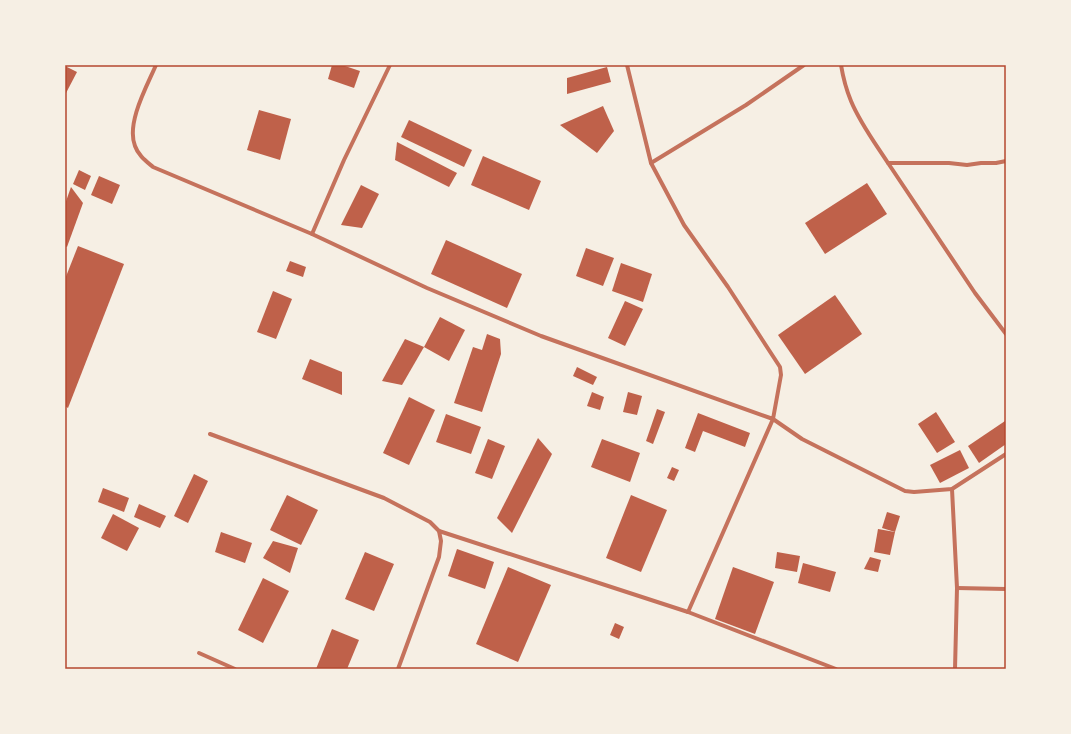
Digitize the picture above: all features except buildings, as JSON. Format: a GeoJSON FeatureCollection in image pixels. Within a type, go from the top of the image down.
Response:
{"type":"FeatureCollection","features":[{"type":"Feature","properties":{"kind":"street"},"geometry":{"type":"LineString","coordinates":[[156,65],[136,114],[132,129],[134,145],[140,155],[152,167],[312,234],[426,288],[541,336],[773,419],[802,439],[904,492],[952,489],[1006,454]]}},
{"type":"Feature","properties":{"kind":"street"},"geometry":{"type":"LineString","coordinates":[[312,234],[344,160],[390,65]]}},
{"type":"Feature","properties":{"kind":"street"},"geometry":{"type":"LineString","coordinates":[[627,65],[651,163],[684,225],[728,287],[780,367],[781,376],[773,419],[688,612]]}},
{"type":"Feature","properties":{"kind":"street"},"geometry":{"type":"LineString","coordinates":[[651,163],[746,106],[804,65]]}},
{"type":"Feature","properties":{"kind":"street"},"geometry":{"type":"LineString","coordinates":[[841,65],[844,81],[851,102],[861,121],[975,293],[1006,334]]}},
{"type":"Feature","properties":{"kind":"street"},"geometry":{"type":"LineString","coordinates":[[888,163],[949,163],[967,165],[1006,161]]}},
{"type":"Feature","properties":{"kind":"street"},"geometry":{"type":"LineString","coordinates":[[210,434],[384,498],[430,522],[439,531],[688,612],[836,669]]}},
{"type":"Feature","properties":{"kind":"street"},"geometry":{"type":"LineString","coordinates":[[952,489],[957,588],[955,669]]}},
{"type":"Feature","properties":{"kind":"street"},"geometry":{"type":"LineString","coordinates":[[398,669],[439,557],[441,541],[439,531]]}},
{"type":"Feature","properties":{"kind":"street"},"geometry":{"type":"LineString","coordinates":[[957,588],[1006,589]]}},
{"type":"Feature","properties":{"kind":"street"},"geometry":{"type":"LineString","coordinates":[[198,653],[235,669]]}}]}
